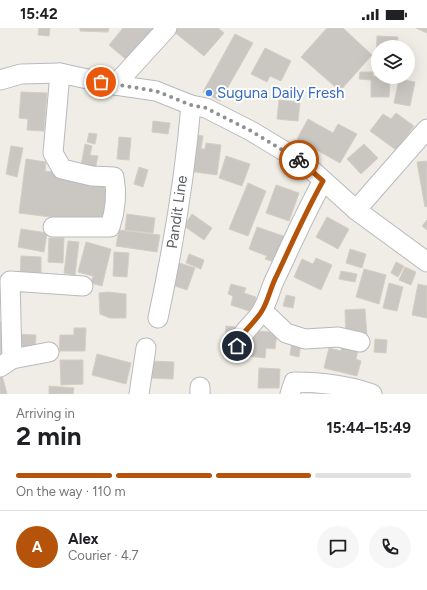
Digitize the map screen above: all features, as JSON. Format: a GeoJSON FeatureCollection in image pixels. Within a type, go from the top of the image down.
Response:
{"type":"FeatureCollection","features":[{"type":"Feature","properties":{"kind":"street"},"geometry":{"type":"LineString","coordinates":[[115,86],[167,28]]}},
{"type":"Feature","properties":{"kind":"street"},"geometry":{"type":"LineString","coordinates":[[52,226],[110,227],[113,218],[116,186],[114,177],[92,176],[62,170],[53,153],[60,73]]}},
{"type":"Feature","properties":{"kind":"street"},"geometry":{"type":"LineString","coordinates":[[0,80],[21,74],[60,73],[115,86],[156,91],[191,105],[206,108],[251,131],[304,163],[356,210],[425,257]]}},
{"type":"Feature","properties":{"kind":"street","name":"Pandit Line"},"geometry":{"type":"LineString","coordinates":[[158,318],[175,230],[188,142],[191,105]]}},
{"type":"Feature","properties":{"kind":"street"},"geometry":{"type":"LineString","coordinates":[[356,210],[427,130]]}},
{"type":"Feature","properties":{"kind":"street"},"geometry":{"type":"LineString","coordinates":[[237,346],[240,338],[263,311],[276,276],[297,236],[305,212],[323,181]]}},
{"type":"Feature","properties":{"kind":"street"},"geometry":{"type":"LineString","coordinates":[[49,352],[6,363],[10,281],[82,286]]}},
{"type":"Feature","properties":{"kind":"street"},"geometry":{"type":"LineString","coordinates":[[263,311],[286,333],[304,339],[338,338],[360,342]]}},
{"type":"Feature","properties":{"kind":"street"},"geometry":{"type":"LineString","coordinates":[[140,394],[146,348]]}},
{"type":"Feature","properties":{"kind":"street"},"geometry":{"type":"LineString","coordinates":[[290,394],[294,382],[305,382],[357,388],[372,394]]}},
{"type":"Feature","properties":{"kind":"building"},"geometry":{"type":"Polygon","coordinates":[[[39,28],[50,28],[49,36],[38,35],[39,28]]]}},
{"type":"Feature","properties":{"kind":"building"},"geometry":{"type":"Polygon","coordinates":[[[80,28],[109,28],[108,32],[80,31],[80,28]]]}},
{"type":"Feature","properties":{"kind":"building"},"geometry":{"type":"Polygon","coordinates":[[[123,28],[158,28],[129,62],[109,45],[123,28]]]}},
{"type":"Feature","properties":{"kind":"building"},"geometry":{"type":"Polygon","coordinates":[[[176,28],[218,28],[224,33],[204,56],[173,31],[176,28]]]}},
{"type":"Feature","properties":{"kind":"building"},"geometry":{"type":"Polygon","coordinates":[[[327,28],[343,28],[371,54],[371,56],[340,91],[301,57],[327,28]]]}},
{"type":"Feature","properties":{"kind":"building"},"geometry":{"type":"Polygon","coordinates":[[[416,28],[427,28],[427,33],[416,28]]]}},
{"type":"Feature","properties":{"kind":"building"},"geometry":{"type":"Polygon","coordinates":[[[235,34],[253,43],[220,101],[203,92],[235,34]]]}},
{"type":"Feature","properties":{"kind":"building"},"geometry":{"type":"Polygon","coordinates":[[[377,36],[398,37],[398,40],[377,40],[377,36]]]}},
{"type":"Feature","properties":{"kind":"building"},"geometry":{"type":"Polygon","coordinates":[[[265,48],[291,61],[281,81],[270,76],[267,82],[251,74],[265,48]]]}},
{"type":"Feature","properties":{"kind":"building"},"geometry":{"type":"Polygon","coordinates":[[[360,72],[371,72],[371,80],[359,79],[360,72]]]}},
{"type":"Feature","properties":{"kind":"building"},"geometry":{"type":"Polygon","coordinates":[[[371,84],[390,84],[389,97],[371,97],[371,84]]]}},
{"type":"Feature","properties":{"kind":"building"},"geometry":{"type":"Polygon","coordinates":[[[398,84],[415,84],[410,106],[394,103],[398,84]]]}},
{"type":"Feature","properties":{"kind":"building"},"geometry":{"type":"Polygon","coordinates":[[[21,92],[47,93],[44,131],[27,130],[28,119],[19,118],[21,92]]]}},
{"type":"Feature","properties":{"kind":"building"},"geometry":{"type":"Polygon","coordinates":[[[279,100],[300,102],[298,121],[277,119],[279,100]]]}},
{"type":"Feature","properties":{"kind":"building"},"geometry":{"type":"Polygon","coordinates":[[[396,113],[414,126],[396,150],[370,131],[383,114],[391,119],[396,113]]]}},
{"type":"Feature","properties":{"kind":"building"},"geometry":{"type":"Polygon","coordinates":[[[308,119],[333,133],[338,124],[357,134],[340,163],[297,139],[308,119]]]}},
{"type":"Feature","properties":{"kind":"building"},"geometry":{"type":"Polygon","coordinates":[[[153,121],[170,123],[168,134],[152,132],[153,121]]]}},
{"type":"Feature","properties":{"kind":"building"},"geometry":{"type":"Polygon","coordinates":[[[89,133],[97,134],[95,144],[87,142],[89,133]]]}},
{"type":"Feature","properties":{"kind":"building"},"geometry":{"type":"Polygon","coordinates":[[[193,134],[203,136],[201,149],[205,149],[206,143],[221,145],[217,175],[188,171],[193,134]]]}},
{"type":"Feature","properties":{"kind":"building"},"geometry":{"type":"Polygon","coordinates":[[[119,137],[131,138],[129,160],[117,159],[119,137]]]}},
{"type":"Feature","properties":{"kind":"building"},"geometry":{"type":"Polygon","coordinates":[[[85,144],[92,146],[90,155],[98,156],[94,174],[80,171],[85,144]]]}},
{"type":"Feature","properties":{"kind":"building"},"geometry":{"type":"Polygon","coordinates":[[[364,144],[378,158],[361,174],[347,159],[364,144]]]}},
{"type":"Feature","properties":{"kind":"building"},"geometry":{"type":"Polygon","coordinates":[[[11,146],[23,148],[17,177],[6,174],[11,146]]]}},
{"type":"Feature","properties":{"kind":"building"},"geometry":{"type":"Polygon","coordinates":[[[226,156],[250,164],[242,186],[219,178],[226,156]]]}},
{"type":"Feature","properties":{"kind":"building"},"geometry":{"type":"Polygon","coordinates":[[[26,159],[46,162],[45,171],[112,180],[107,224],[19,213],[26,159]]]}},
{"type":"Feature","properties":{"kind":"building"},"geometry":{"type":"Polygon","coordinates":[[[427,161],[427,206],[425,207],[417,162],[427,161]]]}},
{"type":"Feature","properties":{"kind":"building"},"geometry":{"type":"Polygon","coordinates":[[[139,167],[148,170],[143,187],[134,184],[139,167]]]}},
{"type":"Feature","properties":{"kind":"building"},"geometry":{"type":"Polygon","coordinates":[[[248,183],[266,191],[248,236],[229,229],[248,183]]]}},
{"type":"Feature","properties":{"kind":"building"},"geometry":{"type":"Polygon","coordinates":[[[276,185],[299,193],[289,221],[266,213],[276,185]]]}},
{"type":"Feature","properties":{"kind":"building"},"geometry":{"type":"Polygon","coordinates":[[[127,214],[155,218],[153,233],[125,230],[127,214]]]}},
{"type":"Feature","properties":{"kind":"building"},"geometry":{"type":"Polygon","coordinates":[[[192,214],[212,228],[204,240],[184,226],[192,214]]]}},
{"type":"Feature","properties":{"kind":"building"},"geometry":{"type":"Polygon","coordinates":[[[327,217],[349,229],[338,249],[316,237],[327,217]]]}},
{"type":"Feature","properties":{"kind":"building"},"geometry":{"type":"Polygon","coordinates":[[[427,220],[427,230],[422,226],[427,220]]]}},
{"type":"Feature","properties":{"kind":"building"},"geometry":{"type":"Polygon","coordinates":[[[257,227],[286,237],[277,263],[265,259],[267,256],[249,249],[257,227]]]}},
{"type":"Feature","properties":{"kind":"building"},"geometry":{"type":"Polygon","coordinates":[[[21,229],[47,233],[44,252],[18,247],[21,229]]]}},
{"type":"Feature","properties":{"kind":"building"},"geometry":{"type":"Polygon","coordinates":[[[119,230],[160,235],[157,252],[116,246],[119,230]]]}},
{"type":"Feature","properties":{"kind":"building"},"geometry":{"type":"Polygon","coordinates":[[[49,238],[64,238],[63,263],[48,262],[49,238]]]}},
{"type":"Feature","properties":{"kind":"building"},"geometry":{"type":"Polygon","coordinates":[[[68,241],[79,242],[75,275],[64,273],[68,241]]]}},
{"type":"Feature","properties":{"kind":"building"},"geometry":{"type":"Polygon","coordinates":[[[86,242],[111,249],[102,286],[91,283],[93,276],[78,272],[86,242]]]}},
{"type":"Feature","properties":{"kind":"building"},"geometry":{"type":"Polygon","coordinates":[[[350,249],[366,254],[362,268],[346,263],[350,249]]]}},
{"type":"Feature","properties":{"kind":"building"},"geometry":{"type":"Polygon","coordinates":[[[114,252],[129,253],[127,277],[113,276],[114,252]]]}},
{"type":"Feature","properties":{"kind":"building"},"geometry":{"type":"Polygon","coordinates":[[[189,254],[204,260],[201,269],[186,263],[189,254]]]}},
{"type":"Feature","properties":{"kind":"building"},"geometry":{"type":"Polygon","coordinates":[[[21,256],[41,257],[41,273],[34,272],[34,280],[20,280],[21,256]]]}},
{"type":"Feature","properties":{"kind":"building"},"geometry":{"type":"Polygon","coordinates":[[[316,258],[332,265],[321,290],[294,277],[302,259],[313,264],[316,258]]]}},
{"type":"Feature","properties":{"kind":"building"},"geometry":{"type":"Polygon","coordinates":[[[176,262],[195,268],[187,290],[169,284],[176,262]]]}},
{"type":"Feature","properties":{"kind":"building"},"geometry":{"type":"Polygon","coordinates":[[[396,262],[404,266],[398,277],[391,273],[396,262]]]}},
{"type":"Feature","properties":{"kind":"building"},"geometry":{"type":"Polygon","coordinates":[[[405,267],[416,272],[411,285],[399,280],[405,267]]]}},
{"type":"Feature","properties":{"kind":"building"},"geometry":{"type":"Polygon","coordinates":[[[364,269],[386,275],[379,304],[356,297],[364,269]]]}},
{"type":"Feature","properties":{"kind":"building"},"geometry":{"type":"Polygon","coordinates":[[[341,271],[357,274],[355,282],[339,279],[341,271]]]}},
{"type":"Feature","properties":{"kind":"building"},"geometry":{"type":"Polygon","coordinates":[[[389,283],[403,287],[397,311],[383,308],[389,283]]]}},
{"type":"Feature","properties":{"kind":"building"},"geometry":{"type":"Polygon","coordinates":[[[231,284],[246,288],[244,293],[256,297],[252,312],[231,305],[233,296],[228,294],[231,284]]]}},
{"type":"Feature","properties":{"kind":"building"},"geometry":{"type":"Polygon","coordinates":[[[418,284],[427,286],[427,318],[412,315],[418,284]]]}},
{"type":"Feature","properties":{"kind":"building"},"geometry":{"type":"Polygon","coordinates":[[[108,292],[126,294],[126,318],[110,318],[100,314],[99,293],[108,292]]]}},
{"type":"Feature","properties":{"kind":"building"},"geometry":{"type":"Polygon","coordinates":[[[286,295],[295,297],[293,308],[283,306],[286,295]]]}},
{"type":"Feature","properties":{"kind":"building"},"geometry":{"type":"Polygon","coordinates":[[[365,309],[367,337],[346,338],[345,310],[365,309]]]}},
{"type":"Feature","properties":{"kind":"building"},"geometry":{"type":"Polygon","coordinates":[[[0,322],[2,322],[3,361],[0,361],[0,322]]]}},
{"type":"Feature","properties":{"kind":"building"},"geometry":{"type":"Polygon","coordinates":[[[226,326],[235,327],[233,345],[225,345],[226,326]]]}},
{"type":"Feature","properties":{"kind":"building"},"geometry":{"type":"Polygon","coordinates":[[[74,328],[86,328],[85,351],[59,351],[60,335],[74,335],[74,328]]]}},
{"type":"Feature","properties":{"kind":"building"},"geometry":{"type":"Polygon","coordinates":[[[251,330],[277,333],[275,349],[266,348],[265,358],[248,356],[251,330]]]}},
{"type":"Feature","properties":{"kind":"building"},"geometry":{"type":"Polygon","coordinates":[[[14,334],[36,335],[35,351],[13,350],[14,334]]]}},
{"type":"Feature","properties":{"kind":"building"},"geometry":{"type":"Polygon","coordinates":[[[375,339],[387,340],[386,353],[374,352],[375,339]]]}},
{"type":"Feature","properties":{"kind":"building"},"geometry":{"type":"Polygon","coordinates":[[[292,341],[301,342],[299,357],[290,355],[292,341]]]}},
{"type":"Feature","properties":{"kind":"building"},"geometry":{"type":"Polygon","coordinates":[[[343,342],[359,346],[356,359],[361,361],[357,376],[324,368],[329,348],[341,351],[343,342]]]}},
{"type":"Feature","properties":{"kind":"building"},"geometry":{"type":"Polygon","coordinates":[[[97,354],[131,363],[126,384],[92,375],[97,354]]]}},
{"type":"Feature","properties":{"kind":"building"},"geometry":{"type":"Polygon","coordinates":[[[60,360],[83,360],[83,384],[61,385],[60,360]]]}},
{"type":"Feature","properties":{"kind":"building"},"geometry":{"type":"Polygon","coordinates":[[[151,361],[174,362],[173,379],[150,378],[151,361]]]}},
{"type":"Feature","properties":{"kind":"building"},"geometry":{"type":"Polygon","coordinates":[[[259,368],[280,369],[279,388],[258,388],[259,368]]]}},
{"type":"Feature","properties":{"kind":"building"},"geometry":{"type":"Polygon","coordinates":[[[2,375],[7,394],[0,394],[0,376],[2,375]]]}},
{"type":"Feature","properties":{"kind":"building"},"geometry":{"type":"Polygon","coordinates":[[[49,386],[74,388],[73,394],[49,394],[49,386]]]}},
{"type":"Feature","properties":{"kind":"way so far"},"geometry":{"type":"LineString","coordinates":[[101,82],[115,86],[156,91],[191,105],[206,108],[251,131],[299,160]]}},
{"type":"Feature","properties":{"kind":"place","name":"Suguna Daily Fresh"},"geometry":{"type":"Point","coordinates":[209,93]}},
{"type":"Feature","properties":{"kind":"route"},"geometry":{"type":"LineString","coordinates":[[237,346],[240,338],[263,311],[276,276],[297,236],[305,212],[323,181],[299,160]]}}]}
